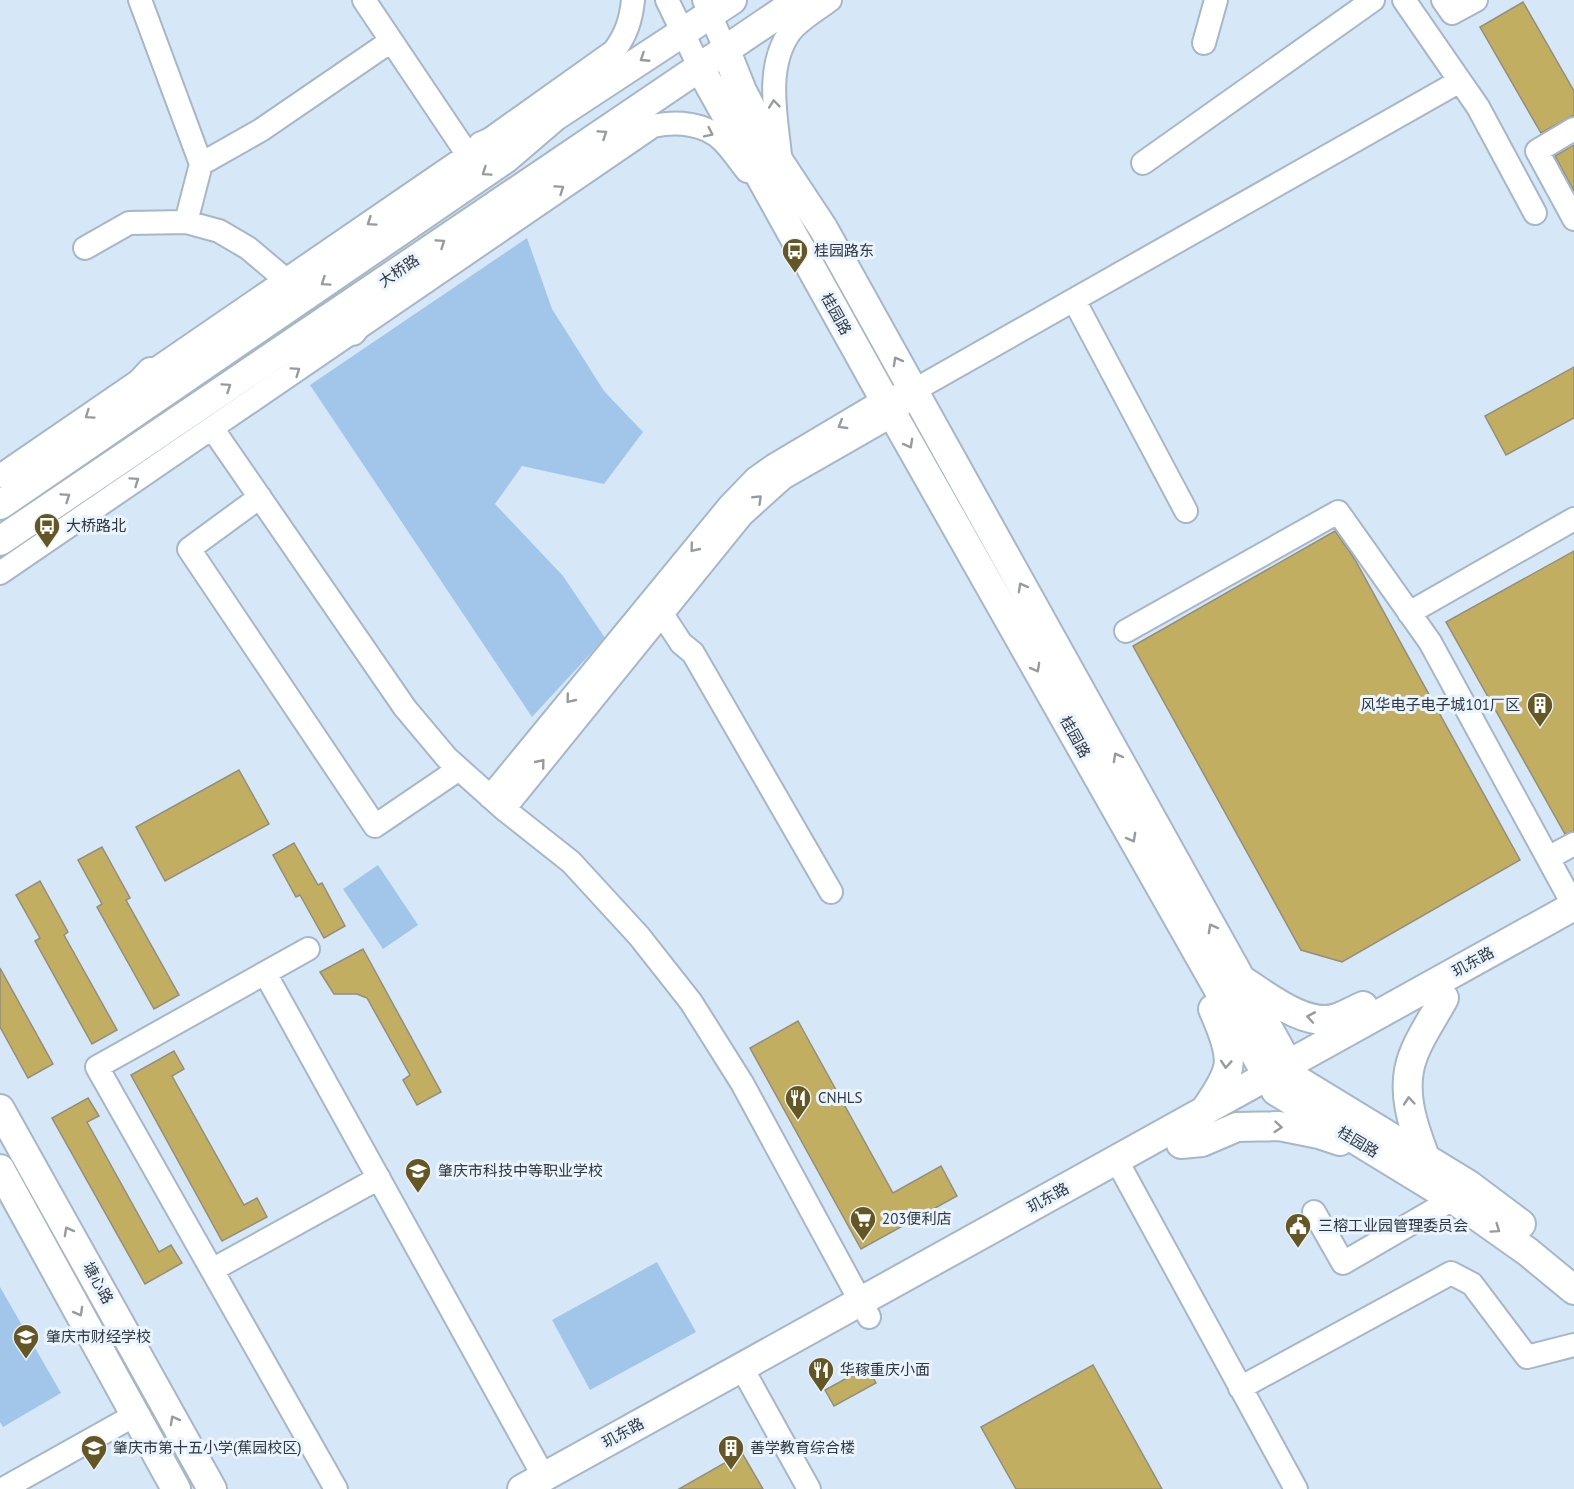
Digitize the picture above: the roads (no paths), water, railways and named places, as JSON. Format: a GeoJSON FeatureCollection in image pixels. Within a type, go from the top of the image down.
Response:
{"type":"FeatureCollection","features":[{"type":"Feature","properties":{"kind":"main road","name":"大桥路"},"geometry":{"type":"LineString","coordinates":[[0,541],[799,0]]}},
{"type":"Feature","properties":{"kind":"main road"},"geometry":{"type":"LineString","coordinates":[[0,505],[495,166],[554,117],[683,32],[716,5]]}},
{"type":"Feature","properties":{"kind":"main road","name":"桂园路"},"geometry":{"type":"LineString","coordinates":[[726,51],[742,91],[780,163],[824,228],[1240,979],[1281,1077]]}},
{"type":"Feature","properties":{"kind":"main road","name":"桂园路"},"geometry":{"type":"LineString","coordinates":[[700,68],[777,210],[1194,948],[1281,1077],[1376,1153],[1461,1192],[1574,1290]]}},
{"type":"Feature","properties":{"kind":"main road"},"geometry":{"type":"LineString","coordinates":[[475,151],[554,117]]}},
{"type":"Feature","properties":{"kind":"main road"},"geometry":{"type":"LineString","coordinates":[[352,331],[396,273]]}},
{"type":"Feature","properties":{"kind":"main road"},"geometry":{"type":"LineString","coordinates":[[87,445],[151,372]]}},
{"type":"Feature","properties":{"kind":"main road","name":"玑东路"},"geometry":{"type":"LineString","coordinates":[[1435,993],[1574,906]]}},
{"type":"Feature","properties":{"kind":"main road","name":"玑东路"},"geometry":{"type":"LineString","coordinates":[[542,1485],[1121,1168],[1204,1112],[1281,1077],[1435,993],[1574,926]]}},
{"type":"Feature","properties":{"kind":"main road"},"geometry":{"type":"LineString","coordinates":[[1194,948],[1210,1002],[1224,1033],[1228,1067],[1219,1088],[1204,1112]]}},
{"type":"Feature","properties":{"kind":"main road"},"geometry":{"type":"LineString","coordinates":[[1240,979],[1281,1006],[1307,1018],[1335,1019],[1388,996],[1435,993],[1412,1057],[1408,1082],[1408,1106],[1425,1157]]}},
{"type":"Feature","properties":{"kind":"main road"},"geometry":{"type":"LineString","coordinates":[[1281,1077],[1425,1157],[1461,1192],[1574,1266]]}},
{"type":"Feature","properties":{"kind":"main road","name":"玑东路"},"geometry":{"type":"LineString","coordinates":[[1121,1168],[1180,1144],[1281,1077]]}},
{"type":"Feature","properties":{"kind":"main road","name":"塘心路"},"geometry":{"type":"LineString","coordinates":[[0,1109],[213,1489]]}},
{"type":"Feature","properties":{"kind":"main road"},"geometry":{"type":"LineString","coordinates":[[1180,1144],[1202,1142],[1238,1127],[1279,1126],[1319,1134],[1376,1153]]}},
{"type":"Feature","properties":{"kind":"main road","name":"塘心路"},"geometry":{"type":"LineString","coordinates":[[2,1178],[176,1489]]}},
{"type":"Feature","properties":{"kind":"street"},"geometry":{"type":"LineString","coordinates":[[140,0],[201,164],[186,222]]}},
{"type":"Feature","properties":{"kind":"street"},"geometry":{"type":"LineString","coordinates":[[364,0],[390,41],[475,151]]}},
{"type":"Feature","properties":{"kind":"street"},"geometry":{"type":"LineString","coordinates":[[0,476],[475,151],[614,51],[624,37],[633,0]]}},
{"type":"Feature","properties":{"kind":"street"},"geometry":{"type":"LineString","coordinates":[[667,0],[700,68]]}},
{"type":"Feature","properties":{"kind":"street"},"geometry":{"type":"LineString","coordinates":[[780,163],[773,91],[777,62],[789,33],[801,21],[830,0]]}},
{"type":"Feature","properties":{"kind":"street"},"geometry":{"type":"LineString","coordinates":[[1204,43],[1216,0]]}},
{"type":"Feature","properties":{"kind":"street"},"geometry":{"type":"LineString","coordinates":[[1143,164],[1373,0]]}},
{"type":"Feature","properties":{"kind":"street"},"geometry":{"type":"LineString","coordinates":[[1404,0],[1478,107],[1535,213]]}},
{"type":"Feature","properties":{"kind":"street"},"geometry":{"type":"LineString","coordinates":[[1443,0],[1452,13],[1476,0]]}},
{"type":"Feature","properties":{"kind":"street"},"geometry":{"type":"LineString","coordinates":[[716,5],[726,51]]}},
{"type":"Feature","properties":{"kind":"street"},"geometry":{"type":"LineString","coordinates":[[201,164],[261,130],[390,41]]}},
{"type":"Feature","properties":{"kind":"street"},"geometry":{"type":"LineString","coordinates":[[497,803],[662,614],[742,515],[768,489],[913,391],[1460,81]]}},
{"type":"Feature","properties":{"kind":"street"},"geometry":{"type":"LineString","coordinates":[[0,573],[653,126],[669,122],[692,125],[712,132],[723,141],[777,210]]}},
{"type":"Feature","properties":{"kind":"street"},"geometry":{"type":"LineString","coordinates":[[1574,129],[1536,151],[1574,219]]}},
{"type":"Feature","properties":{"kind":"street"},"geometry":{"type":"LineString","coordinates":[[85,248],[129,223],[186,222],[219,231],[248,248],[286,280]]}},
{"type":"Feature","properties":{"kind":"street"},"geometry":{"type":"LineString","coordinates":[[1074,300],[1186,511]]}},
{"type":"Feature","properties":{"kind":"street"},"geometry":{"type":"LineString","coordinates":[[497,803],[741,492],[773,466],[889,408]]}},
{"type":"Feature","properties":{"kind":"street"},"geometry":{"type":"LineString","coordinates":[[213,428],[405,708],[447,758],[497,803],[571,862],[639,936],[691,1002],[742,1083],[866,1309]]}},
{"type":"Feature","properties":{"kind":"street"},"geometry":{"type":"LineString","coordinates":[[260,497],[189,549],[375,826],[459,769]]}},
{"type":"Feature","properties":{"kind":"street"},"geometry":{"type":"LineString","coordinates":[[1126,631],[1338,512],[1430,642],[1574,906]]}},
{"type":"Feature","properties":{"kind":"street"},"geometry":{"type":"LineString","coordinates":[[1409,613],[1574,519]]}},
{"type":"Feature","properties":{"kind":"street"},"geometry":{"type":"LineString","coordinates":[[662,614],[681,643],[693,653],[831,892]]}},
{"type":"Feature","properties":{"kind":"street"},"geometry":{"type":"LineString","coordinates":[[1548,858],[1574,844]]}},
{"type":"Feature","properties":{"kind":"street"},"geometry":{"type":"LineString","coordinates":[[308,949],[97,1067],[336,1489]]}},
{"type":"Feature","properties":{"kind":"street"},"geometry":{"type":"LineString","coordinates":[[265,973],[379,1178],[542,1485]]}},
{"type":"Feature","properties":{"kind":"street"},"geometry":{"type":"LineString","coordinates":[[2,1178],[29,1162]]}},
{"type":"Feature","properties":{"kind":"street"},"geometry":{"type":"LineString","coordinates":[[1121,1168],[1296,1489]]}},
{"type":"Feature","properties":{"kind":"street"},"geometry":{"type":"LineString","coordinates":[[212,1270],[379,1178]]}},
{"type":"Feature","properties":{"kind":"street"},"geometry":{"type":"LineString","coordinates":[[1314,1212],[1343,1263],[1461,1192]]}},
{"type":"Feature","properties":{"kind":"street"},"geometry":{"type":"LineString","coordinates":[[1240,1388],[1451,1273],[1472,1284],[1527,1357],[1574,1345]]}},
{"type":"Feature","properties":{"kind":"street"},"geometry":{"type":"LineString","coordinates":[[746,1375],[809,1489]]}},
{"type":"Feature","properties":{"kind":"street"},"geometry":{"type":"LineString","coordinates":[[3,1489],[135,1415]]}},
{"type":"Feature","properties":{"kind":"place","name":"桂园路东"},"geometry":{"type":"Point","coordinates":[795,274]}},
{"type":"Feature","properties":{"kind":"place","name":"大桥路北"},"geometry":{"type":"Point","coordinates":[47,549]}},
{"type":"Feature","properties":{"kind":"place","name":"风华电子电子城101厂区"},"geometry":{"type":"Point","coordinates":[1540,728]}},
{"type":"Feature","properties":{"kind":"place","name":"CNHLS"},"geometry":{"type":"Point","coordinates":[798,1121]}},
{"type":"Feature","properties":{"kind":"place","name":"肇庆市科技中等职业学校"},"geometry":{"type":"Point","coordinates":[418,1194]}},
{"type":"Feature","properties":{"kind":"place","name":"203便利店"},"geometry":{"type":"Point","coordinates":[863,1242]}},
{"type":"Feature","properties":{"kind":"place","name":"三榕工业园管理委员会"},"geometry":{"type":"Point","coordinates":[1298,1249]}},
{"type":"Feature","properties":{"kind":"place","name":"肇庆市财经学校"},"geometry":{"type":"Point","coordinates":[26,1360]}},
{"type":"Feature","properties":{"kind":"place","name":"华稼重庆小面"},"geometry":{"type":"Point","coordinates":[821,1393]}},
{"type":"Feature","properties":{"kind":"place","name":"肇庆市第十五小学(蕉园校区)"},"geometry":{"type":"Point","coordinates":[94,1471]}},
{"type":"Feature","properties":{"kind":"place","name":"善学教育综合楼"},"geometry":{"type":"Point","coordinates":[731,1471]}}]}
